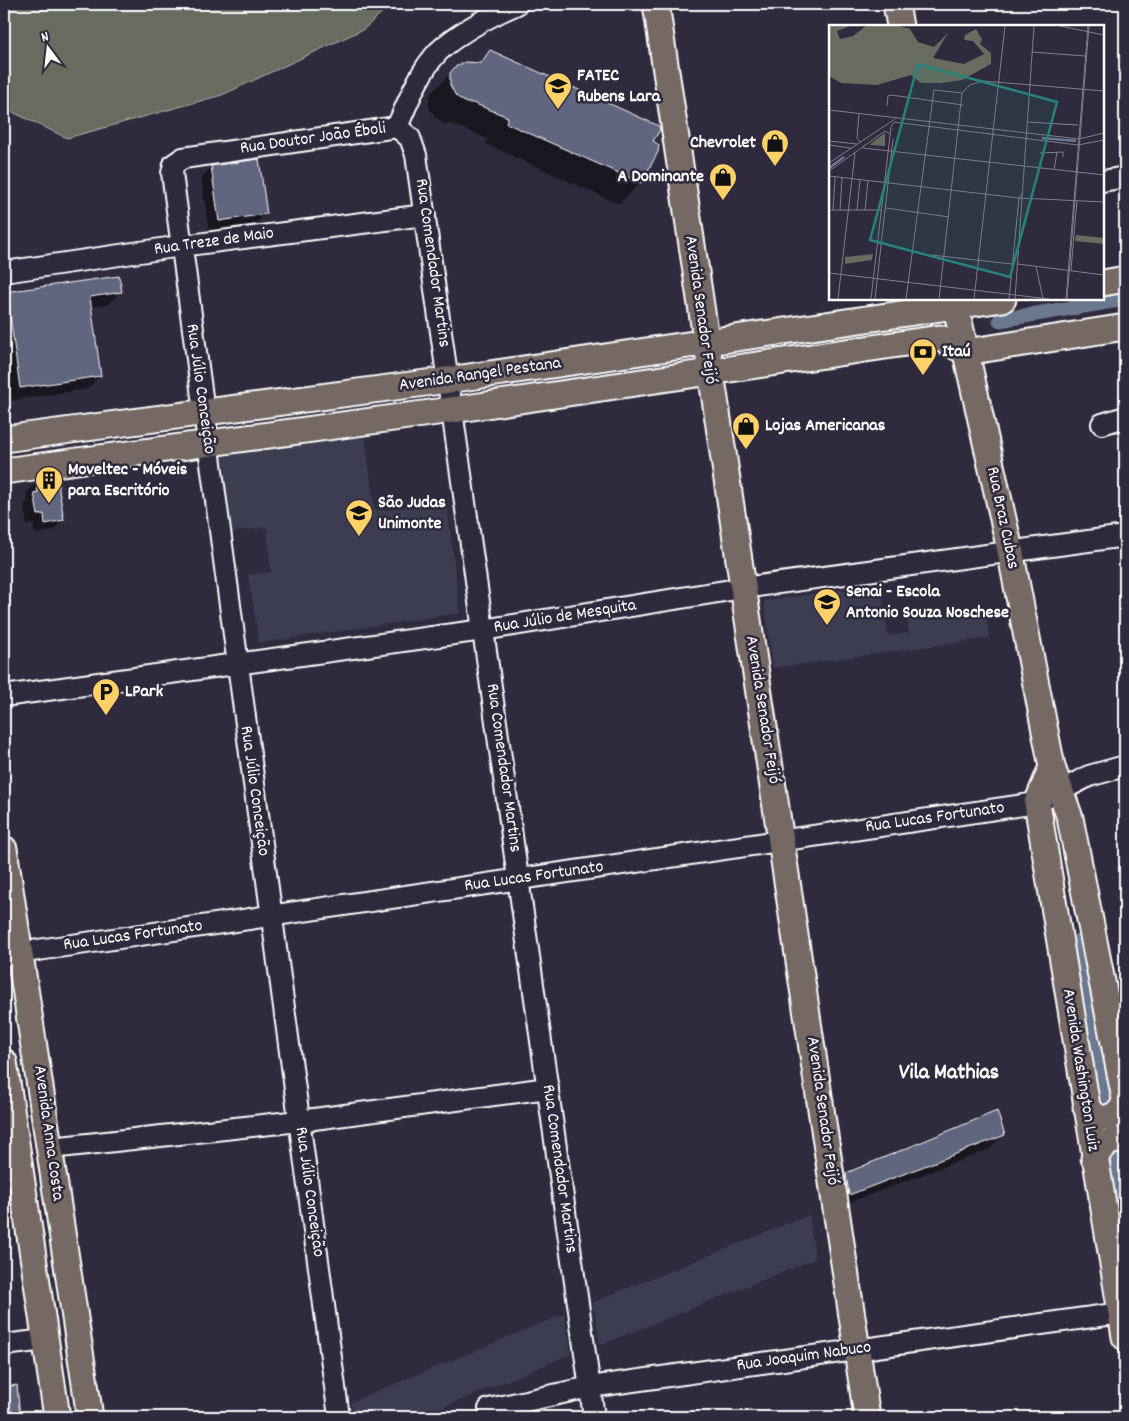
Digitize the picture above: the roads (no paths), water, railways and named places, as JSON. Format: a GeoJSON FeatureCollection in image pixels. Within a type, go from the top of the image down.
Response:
{"type":"FeatureCollection","features":[{"type":"Feature","properties":{"kind":"main road","name":"Avenida Senador Feijó"},"geometry":{"type":"LineString","coordinates":[[656,4],[704,344],[782,840],[867,1417]]}},
{"type":"Feature","properties":{"kind":"main road"},"geometry":{"type":"LineString","coordinates":[[896,4],[900,25]]}},
{"type":"Feature","properties":{"kind":"main road"},"geometry":{"type":"LineString","coordinates":[[1104,283],[1125,279]]}},
{"type":"Feature","properties":{"kind":"main road","name":"Avenida Rangel Pestana"},"geometry":{"type":"LineString","coordinates":[[4,439],[704,344],[954,303],[991,300]]}},
{"type":"Feature","properties":{"kind":"main road","name":"Rua Braz Cubas"},"geometry":{"type":"LineString","coordinates":[[954,303],[1010,550],[1057,779]]}},
{"type":"Feature","properties":{"kind":"main road"},"geometry":{"type":"LineString","coordinates":[[966,352],[1125,327]]}},
{"type":"Feature","properties":{"kind":"main road","name":"Avenida Rangel Pestana"},"geometry":{"type":"LineString","coordinates":[[4,471],[452,410],[940,338],[966,352]]}},
{"type":"Feature","properties":{"kind":"main road"},"geometry":{"type":"LineString","coordinates":[[1036,802],[1057,779]]}},
{"type":"Feature","properties":{"kind":"main road","name":"Avenida Washington Luiz"},"geometry":{"type":"LineString","coordinates":[[1057,779],[1070,818],[1125,1100]]}},
{"type":"Feature","properties":{"kind":"main road","name":"Avenida Washington Luiz"},"geometry":{"type":"LineString","coordinates":[[1036,802],[1123,1325]]}},
{"type":"Feature","properties":{"kind":"main road","name":"Avenida Anna Costa"},"geometry":{"type":"LineString","coordinates":[[4,849],[12,953],[51,1148],[90,1417]]}},
{"type":"Feature","properties":{"kind":"main road"},"geometry":{"type":"LineString","coordinates":[[1053,908],[1057,912],[1072,915],[1081,910],[1087,902]]}},
{"type":"Feature","properties":{"kind":"main road"},"geometry":{"type":"LineString","coordinates":[[1058,942],[1066,934],[1074,930],[1084,931],[1093,936]]}},
{"type":"Feature","properties":{"kind":"main road","name":"Avenida Anna Costa"},"geometry":{"type":"LineString","coordinates":[[4,1062],[12,1173],[45,1340],[57,1417]]}},
{"type":"Feature","properties":{"kind":"main road"},"geometry":{"type":"LineString","coordinates":[[1086,1107],[1095,1117],[1103,1119],[1120,1111],[1125,1100]]}},
{"type":"Feature","properties":{"kind":"main road"},"geometry":{"type":"LineString","coordinates":[[1094,1158],[1101,1147],[1110,1142],[1125,1141]]}},
{"type":"Feature","properties":{"kind":"street","name":"Rua Doutor João Éboli"},"geometry":{"type":"LineString","coordinates":[[174,164],[183,158],[397,127],[418,81],[437,53],[465,31],[517,4]]}},
{"type":"Feature","properties":{"kind":"street","name":"Rua Comendador Martins"},"geometry":{"type":"LineString","coordinates":[[397,127],[410,138],[415,149],[594,1417]]}},
{"type":"Feature","properties":{"kind":"street","name":"Rua Júlio Conceição"},"geometry":{"type":"LineString","coordinates":[[174,164],[172,173],[181,246],[339,1417]]}},
{"type":"Feature","properties":{"kind":"street"},"geometry":{"type":"LineString","coordinates":[[1104,181],[1125,177]]}},
{"type":"Feature","properties":{"kind":"street","name":"Rua Treze de Maio"},"geometry":{"type":"LineString","coordinates":[[4,272],[181,246],[425,215]]}},
{"type":"Feature","properties":{"kind":"street"},"geometry":{"type":"LineString","coordinates":[[1102,424],[1125,417]]}},
{"type":"Feature","properties":{"kind":"street","name":"Rua Júlio de Mesquita"},"geometry":{"type":"LineString","coordinates":[[4,696],[483,630],[743,588],[1010,550],[1125,536]]}},
{"type":"Feature","properties":{"kind":"street"},"geometry":{"type":"LineString","coordinates":[[1057,779],[1125,766]]}},
{"type":"Feature","properties":{"kind":"street","name":"Rua Lucas Fortunato"},"geometry":{"type":"LineString","coordinates":[[12,953],[1036,802]]}},
{"type":"Feature","properties":{"kind":"street"},"geometry":{"type":"LineString","coordinates":[[51,1148],[299,1121],[548,1088]]}},
{"type":"Feature","properties":{"kind":"street","name":"Rua Joaquim Nabuco"},"geometry":{"type":"LineString","coordinates":[[488,1409],[590,1387],[857,1350],[1123,1325]]}},
{"type":"Feature","properties":{"kind":"street"},"geometry":{"type":"LineString","coordinates":[[4,1346],[45,1340]]}},
{"type":"Feature","properties":{"kind":"waterway"},"geometry":{"type":"LineString","coordinates":[[1000,320],[1125,299]]}},
{"type":"Feature","properties":{"kind":"waterway"},"geometry":{"type":"LineString","coordinates":[[1077,942],[1107,1104]]}},
{"type":"Feature","properties":{"kind":"waterway"},"geometry":{"type":"LineString","coordinates":[[1116,1153],[1125,1207]]}},
{"type":"Feature","properties":{"kind":"place","name":"FATEC Rubens Lara"},"geometry":{"type":"Point","coordinates":[558,110]}},
{"type":"Feature","properties":{"kind":"place","name":"Chevrolet"},"geometry":{"type":"Point","coordinates":[775,167]}},
{"type":"Feature","properties":{"kind":"place","name":"A Dominante"},"geometry":{"type":"Point","coordinates":[723,201]}},
{"type":"Feature","properties":{"kind":"place","name":"Itaú"},"geometry":{"type":"Point","coordinates":[923,376]}},
{"type":"Feature","properties":{"kind":"place","name":"Lojas Americanas"},"geometry":{"type":"Point","coordinates":[746,450]}},
{"type":"Feature","properties":{"kind":"place","name":"Moveltec - Móveis para Escritório"},"geometry":{"type":"Point","coordinates":[49,504]}},
{"type":"Feature","properties":{"kind":"place","name":"São Judas Unimonte"},"geometry":{"type":"Point","coordinates":[359,537]}},
{"type":"Feature","properties":{"kind":"place","name":"Senai - Escola Antonio Souza Noschese"},"geometry":{"type":"Point","coordinates":[827,626]}},
{"type":"Feature","properties":{"kind":"place","name":"LPark"},"geometry":{"type":"Point","coordinates":[106,716]}},
{"type":"Feature","properties":{"kind":"district","name":"Vila Mathias"},"geometry":{"type":"Point","coordinates":[949,1073]}}]}
